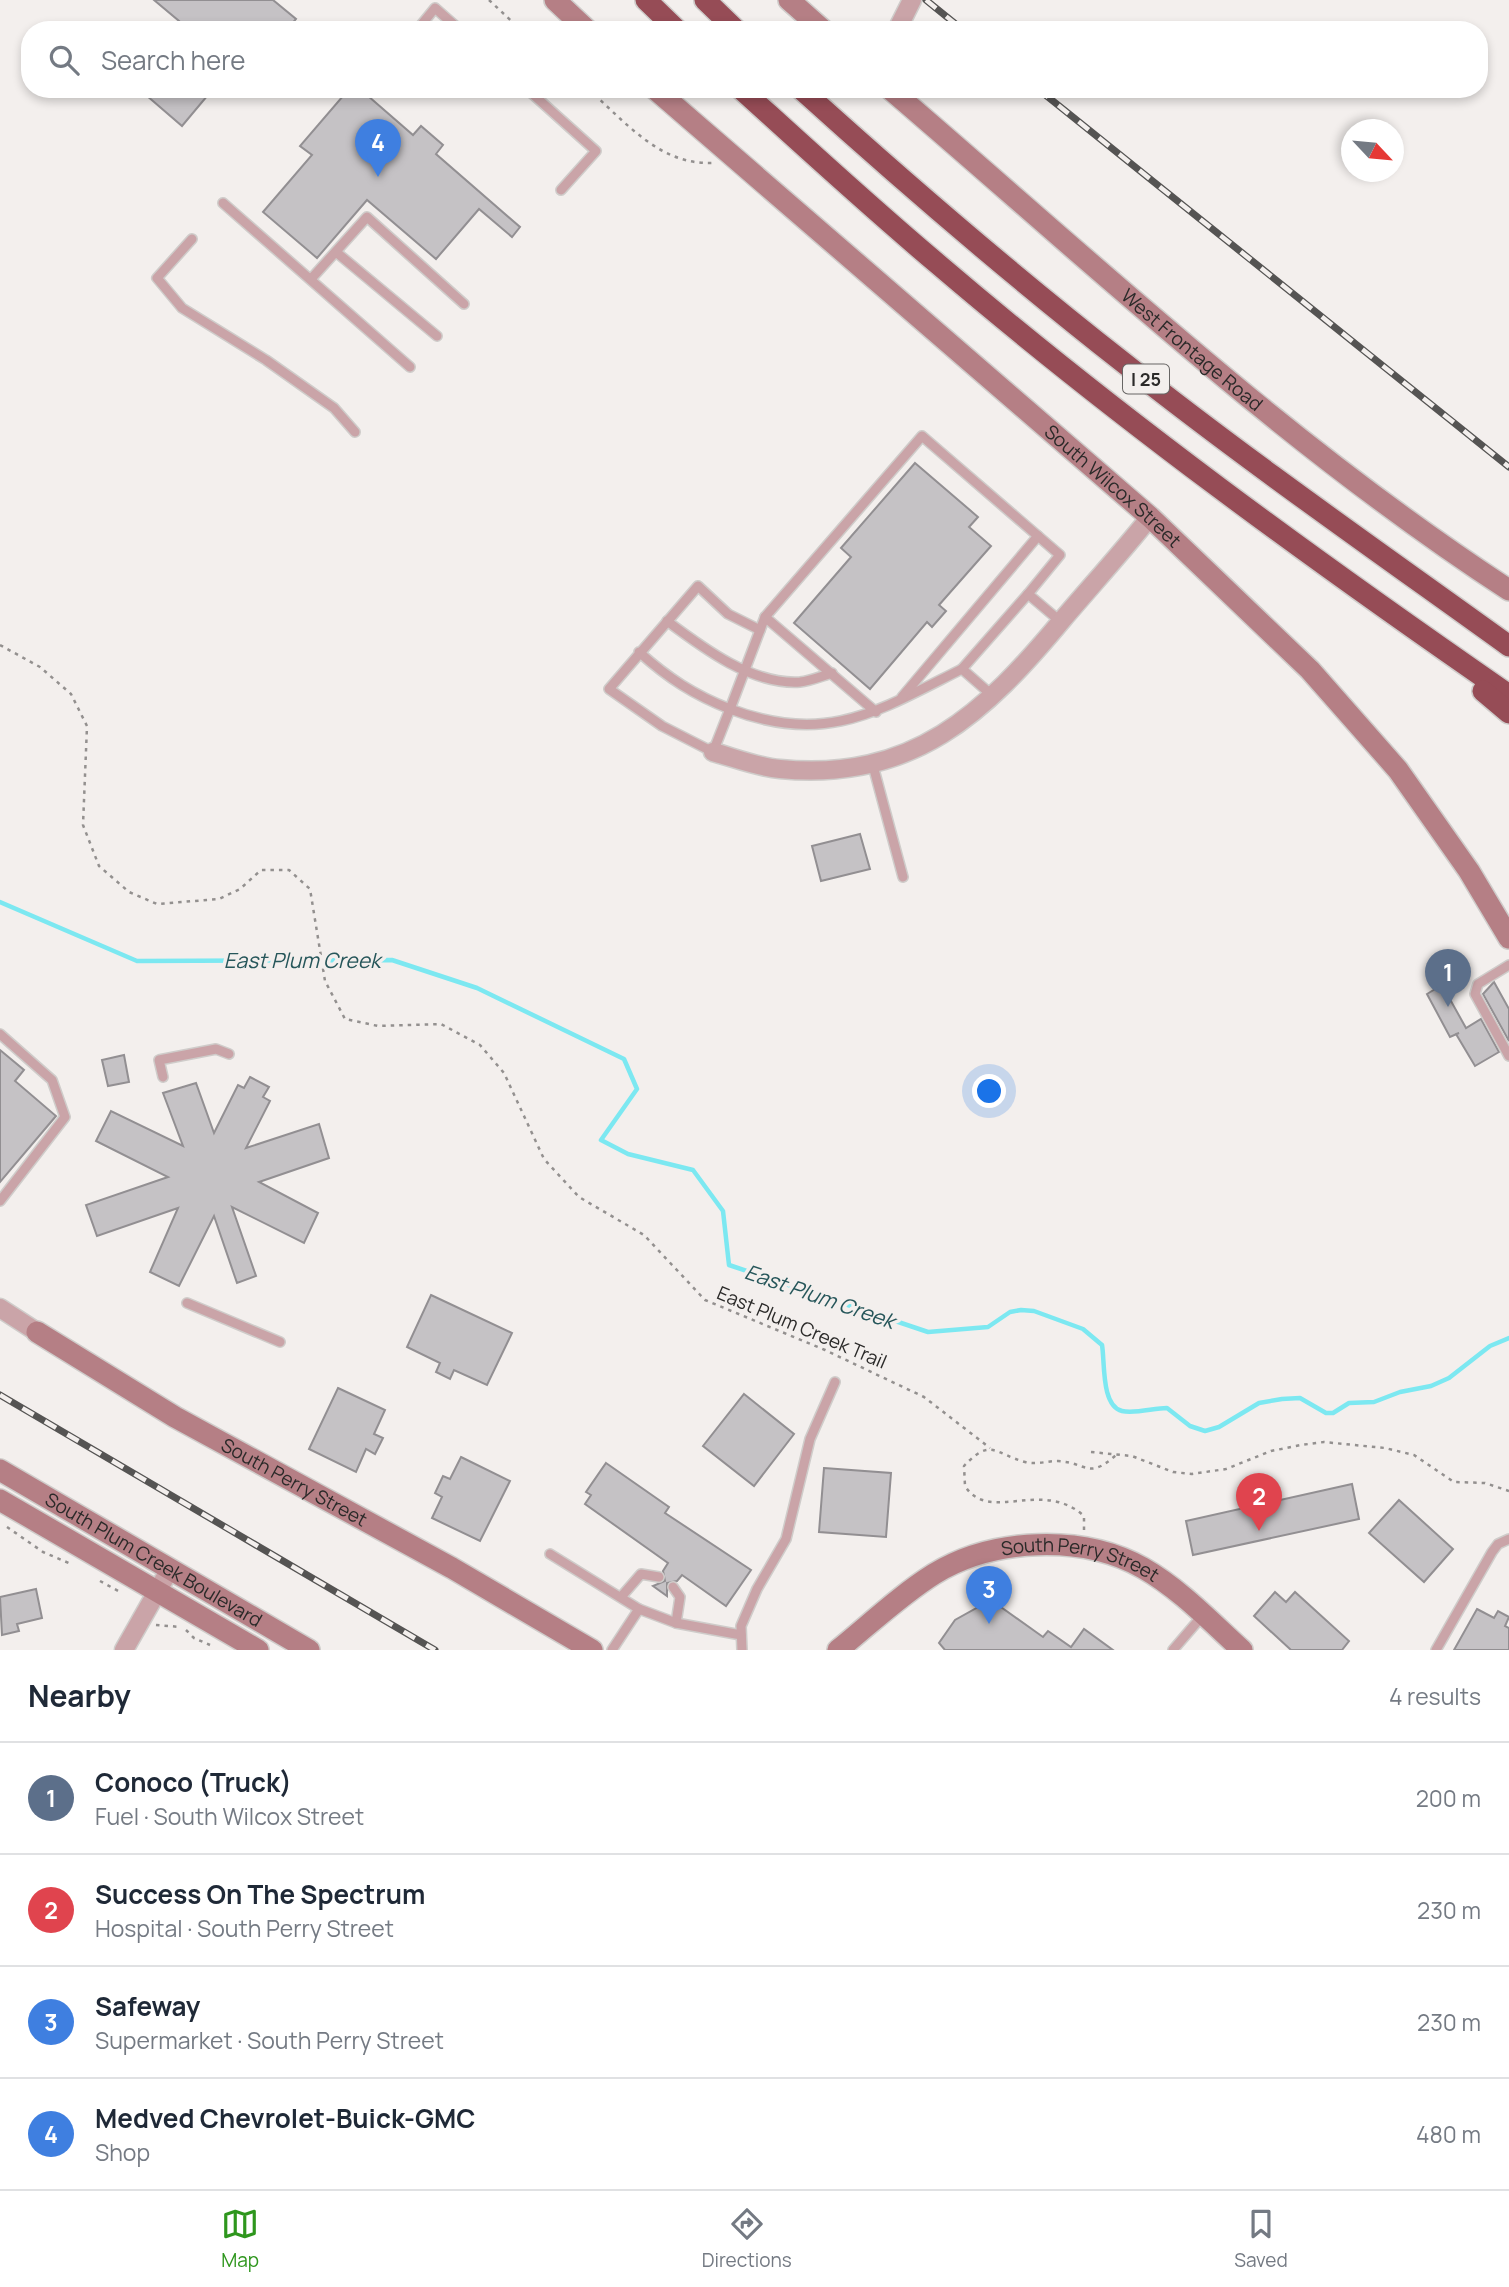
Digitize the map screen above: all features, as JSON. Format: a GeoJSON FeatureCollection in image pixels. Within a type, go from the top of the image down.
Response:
{"type":"FeatureCollection","features":[{"type":"Feature","properties":{"kind":"highway"},"geometry":{"type":"LineString","coordinates":[[646,0],[668,21]]}},
{"type":"Feature","properties":{"kind":"highway"},"geometry":{"type":"LineString","coordinates":[[705,0],[727,21]]}},
{"type":"Feature","properties":{"kind":"highway","name":"I 25"},"geometry":{"type":"LineString","coordinates":[[751,98],[890,223],[1027,337],[1221,488],[1509,695]]}},
{"type":"Feature","properties":{"kind":"highway","name":"I 25"},"geometry":{"type":"LineString","coordinates":[[811,98],[980,247],[1126,364],[1308,501],[1509,646]]}},
{"type":"Feature","properties":{"kind":"highway"},"geometry":{"type":"LineString","coordinates":[[1308,501],[1509,638]]}},
{"type":"Feature","properties":{"kind":"highway"},"geometry":{"type":"LineString","coordinates":[[1352,582],[1509,713]]}},
{"type":"Feature","properties":{"kind":"main road"},"geometry":{"type":"LineString","coordinates":[[555,0],[577,21]]}},
{"type":"Feature","properties":{"kind":"main road"},"geometry":{"type":"LineString","coordinates":[[789,0],[813,21]]}},
{"type":"Feature","properties":{"kind":"main road","name":"South Wilcox Street"},"geometry":{"type":"LineString","coordinates":[[665,98],[1150,517],[1310,670],[1366,732],[1443,832],[1509,938]]}},
{"type":"Feature","properties":{"kind":"main road","name":"West Frontage Road"},"geometry":{"type":"LineString","coordinates":[[900,98],[1284,428],[1399,516],[1509,590]]}},
{"type":"Feature","properties":{"kind":"main road","name":"South Perry Street"},"geometry":{"type":"LineString","coordinates":[[37,1332],[175,1418],[463,1574],[592,1650]]}},
{"type":"Feature","properties":{"kind":"main road","name":"South Plum Creek Boulevard"},"geometry":{"type":"LineString","coordinates":[[0,1470],[309,1650]]}},
{"type":"Feature","properties":{"kind":"main road","name":"South Plum Creek Boulevard"},"geometry":{"type":"LineString","coordinates":[[0,1500],[258,1650]]}},
{"type":"Feature","properties":{"kind":"main road","name":"South Perry Street"},"geometry":{"type":"LineString","coordinates":[[838,1650],[915,1587],[954,1563],[1010,1547],[1036,1545],[1105,1554],[1143,1568],[1242,1650]]}},
{"type":"Feature","properties":{"kind":"street"},"geometry":{"type":"LineString","coordinates":[[902,21],[912,0]]}},
{"type":"Feature","properties":{"kind":"street"},"geometry":{"type":"LineString","coordinates":[[713,752],[780,769],[839,768],[872,762],[942,736],[994,697],[1150,517]]}},
{"type":"Feature","properties":{"kind":"street","name":"South Perry Street"},"geometry":{"type":"LineString","coordinates":[[0,1308],[37,1332]]}},
{"type":"Feature","properties":{"kind":"street"},"geometry":{"type":"LineString","coordinates":[[124,1650],[170,1569]]}},
{"type":"Feature","properties":{"kind":"lane"},"geometry":{"type":"LineString","coordinates":[[424,21],[435,8],[450,21]]}},
{"type":"Feature","properties":{"kind":"lane"},"geometry":{"type":"LineString","coordinates":[[537,98],[596,151],[561,190]]}},
{"type":"Feature","properties":{"kind":"lane"},"geometry":{"type":"LineString","coordinates":[[223,203],[410,367]]}},
{"type":"Feature","properties":{"kind":"lane"},"geometry":{"type":"LineString","coordinates":[[311,279],[367,217],[464,304]]}},
{"type":"Feature","properties":{"kind":"lane"},"geometry":{"type":"LineString","coordinates":[[192,239],[157,278],[182,308],[266,359],[334,408],[355,432]]}},
{"type":"Feature","properties":{"kind":"lane"},"geometry":{"type":"LineString","coordinates":[[336,251],[437,336]]}},
{"type":"Feature","properties":{"kind":"lane"},"geometry":{"type":"LineString","coordinates":[[639,653],[670,680],[699,697],[730,709],[760,720],[804,724],[851,721],[876,712],[962,669],[1060,555],[922,436],[765,617],[730,709],[713,752],[662,726],[609,689],[639,653],[698,586],[728,614],[760,630]]}},
{"type":"Feature","properties":{"kind":"lane"},"geometry":{"type":"LineString","coordinates":[[899,701],[1038,536]]}},
{"type":"Feature","properties":{"kind":"lane"},"geometry":{"type":"LineString","coordinates":[[1028,594],[1061,622]]}},
{"type":"Feature","properties":{"kind":"lane"},"geometry":{"type":"LineString","coordinates":[[765,617],[876,712]]}},
{"type":"Feature","properties":{"kind":"lane"},"geometry":{"type":"LineString","coordinates":[[667,621],[715,657],[745,669],[800,682],[832,673]]}},
{"type":"Feature","properties":{"kind":"lane"},"geometry":{"type":"LineString","coordinates":[[962,669],[994,697]]}},
{"type":"Feature","properties":{"kind":"lane"},"geometry":{"type":"LineString","coordinates":[[872,762],[903,877]]}},
{"type":"Feature","properties":{"kind":"lane"},"geometry":{"type":"LineString","coordinates":[[1509,965],[1478,984],[1475,994],[1509,1056]]}},
{"type":"Feature","properties":{"kind":"lane"},"geometry":{"type":"LineString","coordinates":[[0,1034],[52,1080],[65,1117],[0,1201]]}},
{"type":"Feature","properties":{"kind":"lane"},"geometry":{"type":"LineString","coordinates":[[163,1077],[159,1060],[216,1049],[229,1054]]}},
{"type":"Feature","properties":{"kind":"lane"},"geometry":{"type":"LineString","coordinates":[[187,1303],[280,1342]]}},
{"type":"Feature","properties":{"kind":"lane"},"geometry":{"type":"LineString","coordinates":[[742,1650],[741,1626],[752,1600],[786,1539],[810,1439],[835,1382]]}},
{"type":"Feature","properties":{"kind":"lane"},"geometry":{"type":"LineString","coordinates":[[1436,1650],[1492,1552],[1498,1544],[1509,1539]]}},
{"type":"Feature","properties":{"kind":"lane"},"geometry":{"type":"LineString","coordinates":[[550,1554],[639,1609],[676,1623],[741,1635]]}},
{"type":"Feature","properties":{"kind":"lane"},"geometry":{"type":"LineString","coordinates":[[621,1597],[641,1574],[659,1577]]}},
{"type":"Feature","properties":{"kind":"lane"},"geometry":{"type":"LineString","coordinates":[[673,1587],[680,1597],[676,1623]]}},
{"type":"Feature","properties":{"kind":"lane"},"geometry":{"type":"LineString","coordinates":[[612,1650],[639,1609]]}},
{"type":"Feature","properties":{"kind":"lane"},"geometry":{"type":"LineString","coordinates":[[1173,1650],[1203,1615]]}},
{"type":"Feature","properties":{"kind":"path"},"geometry":{"type":"LineString","coordinates":[[489,0],[511,21]]}},
{"type":"Feature","properties":{"kind":"path"},"geometry":{"type":"LineString","coordinates":[[599,98],[647,141],[673,158],[724,166]]}},
{"type":"Feature","properties":{"kind":"path","name":"East Plum Creek Trail"},"geometry":{"type":"LineString","coordinates":[[0,645],[40,667],[71,694],[87,726],[83,825],[99,866],[129,892],[157,904],[219,899],[240,889],[261,870],[289,870],[310,889],[325,981],[345,1019],[378,1026],[441,1024],[480,1045],[504,1073],[544,1160],[579,1197],[644,1235],[705,1300],[825,1350],[924,1397],[990,1448],[1025,1462],[1064,1462],[1086,1470],[1104,1466],[1116,1455]]}},
{"type":"Feature","properties":{"kind":"path"},"geometry":{"type":"LineString","coordinates":[[1091,1452],[1144,1459],[1173,1472],[1192,1475],[1226,1469],[1261,1454],[1301,1444],[1385,1448],[1414,1455],[1454,1482],[1485,1483],[1509,1491]]}},
{"type":"Feature","properties":{"kind":"path"},"geometry":{"type":"LineString","coordinates":[[990,1448],[980,1452],[964,1466],[962,1476],[970,1495],[986,1504],[1047,1499],[1075,1508],[1084,1516],[1081,1549]]}},
{"type":"Feature","properties":{"kind":"path"},"geometry":{"type":"LineString","coordinates":[[0,1523],[43,1552],[77,1566]]}},
{"type":"Feature","properties":{"kind":"path"},"geometry":{"type":"LineString","coordinates":[[98,1579],[128,1597],[142,1618],[159,1627],[183,1628],[194,1638],[213,1646]]}},
{"type":"Feature","properties":{"kind":"building"},"geometry":{"type":"Polygon","coordinates":[[[154,0],[273,0],[296,19],[294,21],[179,21],[154,0]]]}},
{"type":"Feature","properties":{"kind":"building"},"geometry":{"type":"Polygon","coordinates":[[[149,98],[205,98],[182,126],[149,98]]]}},
{"type":"Feature","properties":{"kind":"building"},"geometry":{"type":"Polygon","coordinates":[[[341,98],[370,98],[413,135],[421,126],[443,145],[436,154],[520,227],[512,237],[479,209],[436,259],[367,200],[317,258],[263,212],[312,155],[300,146],[341,98]]]}},
{"type":"Feature","properties":{"kind":"building"},"geometry":{"type":"Polygon","coordinates":[[[915,463],[978,517],[969,527],[991,546],[939,605],[946,611],[932,627],[927,622],[870,689],[794,623],[851,557],[841,548],[915,463]]]}},
{"type":"Feature","properties":{"kind":"building"},"geometry":{"type":"Polygon","coordinates":[[[860,834],[870,869],[821,881],[812,846],[860,834]]]}},
{"type":"Feature","properties":{"kind":"building"},"geometry":{"type":"Polygon","coordinates":[[[1494,982],[1509,1009],[1509,1041],[1483,994],[1494,982]]]}},
{"type":"Feature","properties":{"kind":"building"},"geometry":{"type":"Polygon","coordinates":[[[1442,985],[1466,1028],[1481,1019],[1499,1052],[1475,1066],[1456,1034],[1450,1037],[1427,994],[1442,985]]]}},
{"type":"Feature","properties":{"kind":"building"},"geometry":{"type":"Polygon","coordinates":[[[0,1050],[24,1070],[15,1081],[56,1116],[0,1182],[0,1050]]]}},
{"type":"Feature","properties":{"kind":"building"},"geometry":{"type":"Polygon","coordinates":[[[124,1055],[129,1082],[108,1086],[102,1060],[124,1055]]]}},
{"type":"Feature","properties":{"kind":"building"},"geometry":{"type":"Polygon","coordinates":[[[250,1077],[269,1087],[263,1097],[270,1101],[246,1148],[319,1124],[329,1158],[259,1182],[318,1213],[304,1243],[232,1207],[256,1276],[237,1283],[214,1216],[179,1286],[150,1272],[178,1208],[97,1236],[86,1205],[168,1177],[96,1141],[111,1111],[183,1146],[163,1093],[196,1083],[214,1133],[238,1085],[244,1088],[250,1077]]]}},
{"type":"Feature","properties":{"kind":"building"},"geometry":{"type":"Polygon","coordinates":[[[431,1295],[512,1333],[487,1385],[454,1370],[450,1379],[436,1372],[440,1363],[407,1347],[431,1295]]]}},
{"type":"Feature","properties":{"kind":"building"},"geometry":{"type":"Polygon","coordinates":[[[338,1388],[385,1410],[374,1434],[383,1438],[375,1454],[366,1449],[356,1472],[309,1449],[338,1388]]]}},
{"type":"Feature","properties":{"kind":"building"},"geometry":{"type":"Polygon","coordinates":[[[744,1394],[794,1434],[754,1486],[703,1446],[744,1394]]]}},
{"type":"Feature","properties":{"kind":"building"},"geometry":{"type":"Polygon","coordinates":[[[461,1457],[510,1481],[480,1541],[432,1518],[442,1497],[435,1493],[443,1476],[450,1479],[461,1457]]]}},
{"type":"Feature","properties":{"kind":"building"},"geometry":{"type":"Polygon","coordinates":[[[606,1463],[669,1507],[665,1513],[751,1570],[726,1606],[682,1575],[677,1581],[667,1583],[667,1596],[653,1586],[665,1581],[663,1571],[668,1563],[585,1504],[591,1495],[586,1492],[606,1463]]]}},
{"type":"Feature","properties":{"kind":"building"},"geometry":{"type":"Polygon","coordinates":[[[824,1468],[891,1473],[886,1537],[819,1532],[824,1468]]]}},
{"type":"Feature","properties":{"kind":"building"},"geometry":{"type":"Polygon","coordinates":[[[1352,1484],[1359,1519],[1193,1555],[1186,1521],[1352,1484]]]}},
{"type":"Feature","properties":{"kind":"building"},"geometry":{"type":"Polygon","coordinates":[[[1399,1500],[1453,1549],[1424,1582],[1369,1533],[1399,1500]]]}},
{"type":"Feature","properties":{"kind":"building"},"geometry":{"type":"Polygon","coordinates":[[[36,1589],[42,1618],[17,1624],[19,1631],[2,1635],[0,1597],[36,1589]]]}},
{"type":"Feature","properties":{"kind":"building"},"geometry":{"type":"Polygon","coordinates":[[[1275,1592],[1286,1602],[1295,1592],[1349,1641],[1342,1650],[1291,1650],[1254,1616],[1275,1592]]]}},
{"type":"Feature","properties":{"kind":"building"},"geometry":{"type":"Polygon","coordinates":[[[991,1600],[1043,1637],[1048,1631],[1071,1647],[1084,1629],[1113,1650],[945,1650],[939,1643],[955,1620],[991,1600]]]}},
{"type":"Feature","properties":{"kind":"building"},"geometry":{"type":"Polygon","coordinates":[[[1477,1609],[1494,1618],[1498,1611],[1509,1617],[1505,1626],[1509,1628],[1509,1650],[1454,1650],[1477,1609]]]}},
{"type":"Feature","properties":{"kind":"waterway","name":"East Plum Creek"},"geometry":{"type":"LineString","coordinates":[[0,902],[137,961],[392,960],[477,988],[624,1059],[637,1089],[601,1140],[628,1154],[693,1170],[723,1211],[729,1265],[928,1332],[988,1327],[1010,1312],[1021,1310],[1034,1311],[1083,1329],[1102,1345],[1107,1392],[1110,1401],[1122,1411],[1167,1408],[1190,1426],[1205,1431],[1219,1427],[1259,1403],[1282,1399],[1300,1398],[1326,1413],[1333,1413],[1349,1403],[1374,1402],[1400,1392],[1431,1386],[1449,1378],[1490,1346],[1509,1338]]}},
{"type":"Feature","properties":{"kind":"railway"},"geometry":{"type":"LineString","coordinates":[[926,0],[952,21]]}},
{"type":"Feature","properties":{"kind":"railway"},"geometry":{"type":"LineString","coordinates":[[1049,98],[1509,467]]}},
{"type":"Feature","properties":{"kind":"railway"},"geometry":{"type":"LineString","coordinates":[[0,1395],[435,1650]]}},
{"type":"Feature","properties":{"kind":"place","name":"Medved Chevrolet-Buick-GMC"},"geometry":{"type":"Point","coordinates":[378,177]}},
{"type":"Feature","properties":{"kind":"place","name":"Conoco (Truck)"},"geometry":{"type":"Point","coordinates":[1448,1007]}},
{"type":"Feature","properties":{"kind":"place","name":"Success On The Spectrum"},"geometry":{"type":"Point","coordinates":[1259,1531]}},
{"type":"Feature","properties":{"kind":"place","name":"Safeway"},"geometry":{"type":"Point","coordinates":[989,1624]}}]}
